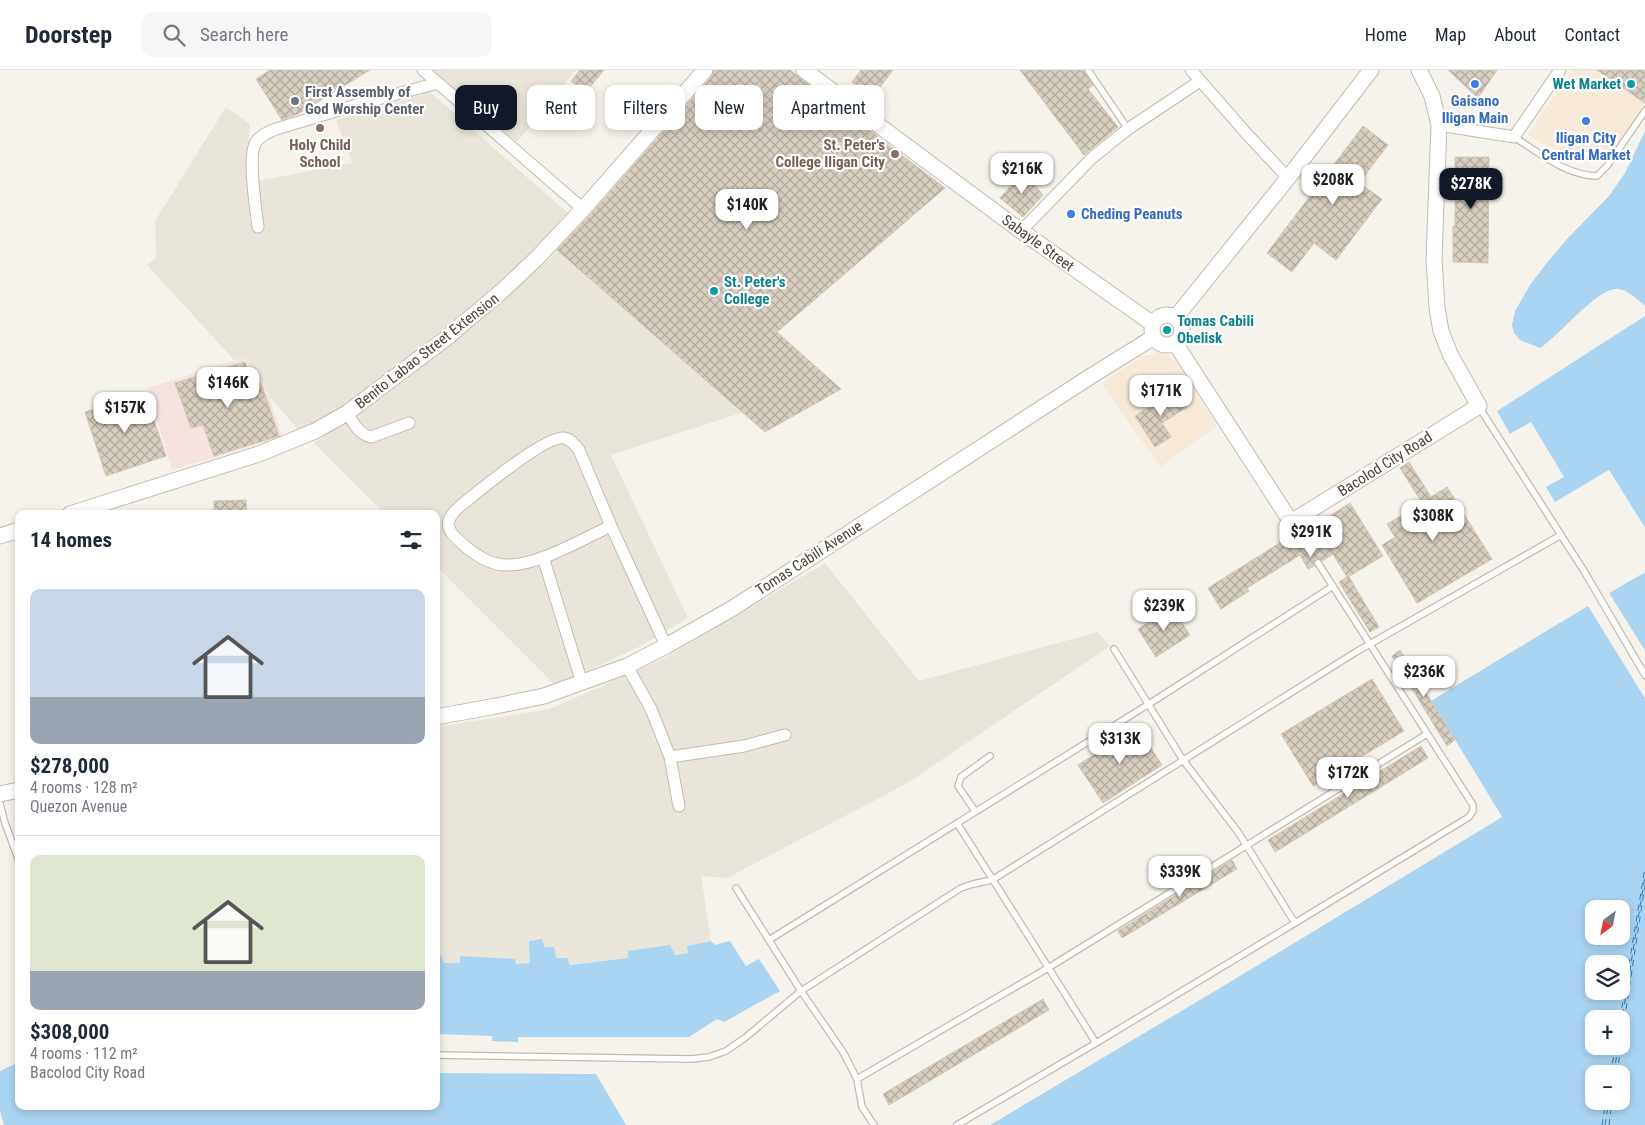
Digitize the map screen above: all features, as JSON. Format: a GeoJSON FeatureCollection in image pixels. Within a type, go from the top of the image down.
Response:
{"type":"FeatureCollection","features":[{"type":"Feature","properties":{"kind":"street"},"geometry":{"type":"LineString","coordinates":[[423,70],[583,209]]}},
{"type":"Feature","properties":{"kind":"street","name":"Benito Labao Street Extension"},"geometry":{"type":"LineString","coordinates":[[83,510],[259,454],[315,431],[347,413],[445,339],[503,290],[538,257],[583,209],[704,70]]}},
{"type":"Feature","properties":{"kind":"street","name":"Sabayle Street"},"geometry":{"type":"LineString","coordinates":[[804,70],[1154,330]]}},
{"type":"Feature","properties":{"kind":"street"},"geometry":{"type":"LineString","coordinates":[[1191,70],[1288,178]]}},
{"type":"Feature","properties":{"kind":"street"},"geometry":{"type":"LineString","coordinates":[[1176,317],[1288,178],[1371,70]]}},
{"type":"Feature","properties":{"kind":"street"},"geometry":{"type":"LineString","coordinates":[[1419,70],[1432,96],[1439,125],[1434,258],[1437,308],[1450,354],[1479,406]]}},
{"type":"Feature","properties":{"kind":"street"},"geometry":{"type":"LineString","coordinates":[[1439,125],[1514,137],[1560,70]]}},
{"type":"Feature","properties":{"kind":"street"},"geometry":{"type":"LineString","coordinates":[[1021,231],[1092,158],[1128,129],[1200,80]]}},
{"type":"Feature","properties":{"kind":"street"},"geometry":{"type":"LineString","coordinates":[[258,227],[252,159],[254,144],[264,134],[354,105],[438,83]]}},
{"type":"Feature","properties":{"kind":"street"},"geometry":{"type":"LineString","coordinates":[[1163,315],[1176,317],[1182,325],[1182,333],[1175,343],[1163,345],[1154,330],[1159,317],[1163,315]]}},
{"type":"Feature","properties":{"kind":"street","name":"Tomas Cabili Avenue"},"geometry":{"type":"LineString","coordinates":[[440,716],[544,696],[627,666],[666,646],[733,608],[1080,383],[1154,330]]}},
{"type":"Feature","properties":{"kind":"street","name":"Bacolod City Road"},"geometry":{"type":"LineString","coordinates":[[1175,343],[1291,522],[1479,406]]}},
{"type":"Feature","properties":{"kind":"street"},"geometry":{"type":"LineString","coordinates":[[347,413],[359,431],[371,436],[409,422]]}},
{"type":"Feature","properties":{"kind":"street"},"geometry":{"type":"LineString","coordinates":[[611,526],[544,557],[521,564],[505,566],[488,561],[464,546],[450,531],[448,521],[451,514],[459,507],[520,460],[558,438],[566,438],[575,444],[579,450],[611,526],[666,646]]}},
{"type":"Feature","properties":{"kind":"street"},"geometry":{"type":"LineString","coordinates":[[0,536],[15,531]]}},
{"type":"Feature","properties":{"kind":"street"},"geometry":{"type":"LineString","coordinates":[[544,557],[582,683]]}},
{"type":"Feature","properties":{"kind":"street"},"geometry":{"type":"LineString","coordinates":[[627,666],[651,709],[670,757],[679,806]]}},
{"type":"Feature","properties":{"kind":"street"},"geometry":{"type":"LineString","coordinates":[[670,757],[744,746],[785,735]]}},
{"type":"Feature","properties":{"kind":"street"},"geometry":{"type":"LineString","coordinates":[[0,794],[15,791]]}},
{"type":"Feature","properties":{"kind":"lane"},"geometry":{"type":"LineString","coordinates":[[1088,70],[1128,129]]}},
{"type":"Feature","properties":{"kind":"lane"},"geometry":{"type":"LineString","coordinates":[[1514,137],[1564,169],[1583,176],[1597,176],[1607,166],[1645,111]]}},
{"type":"Feature","properties":{"kind":"lane"},"geometry":{"type":"LineString","coordinates":[[1479,406],[1561,535],[1645,675]]}},
{"type":"Feature","properties":{"kind":"lane"},"geometry":{"type":"LineString","coordinates":[[440,1055],[690,1059],[709,1057],[726,1051],[746,1037],[801,991],[961,888],[992,880],[1369,645],[1561,535]]}},
{"type":"Feature","properties":{"kind":"lane"},"geometry":{"type":"LineString","coordinates":[[957,1125],[1295,923],[1469,817],[1473,811],[1472,805],[1318,563]]}},
{"type":"Feature","properties":{"kind":"lane"},"geometry":{"type":"LineString","coordinates":[[769,940],[1148,704],[1332,586]]}},
{"type":"Feature","properties":{"kind":"lane"},"geometry":{"type":"LineString","coordinates":[[1114,649],[1183,760],[1238,832],[1295,923]]}},
{"type":"Feature","properties":{"kind":"lane"},"geometry":{"type":"LineString","coordinates":[[857,1079],[1048,968],[1247,847],[1427,734]]}},
{"type":"Feature","properties":{"kind":"lane"},"geometry":{"type":"LineString","coordinates":[[976,811],[958,786],[958,781],[990,756]]}},
{"type":"Feature","properties":{"kind":"lane"},"geometry":{"type":"LineString","coordinates":[[0,804],[15,850]]}},
{"type":"Feature","properties":{"kind":"lane"},"geometry":{"type":"LineString","coordinates":[[957,823],[1096,1043]]}},
{"type":"Feature","properties":{"kind":"lane"},"geometry":{"type":"LineString","coordinates":[[736,888],[801,991],[844,1052],[857,1079],[862,1107],[874,1125]]}},
{"type":"Feature","properties":{"kind":"shaded area"},"geometry":{"type":"Polygon","coordinates":[[[431,70],[576,70],[564,85],[527,85],[527,130],[517,142],[503,130],[517,130],[517,85],[455,85],[455,90],[431,70]]]}},
{"type":"Feature","properties":{"kind":"shaded area","name":"Iligan City Central Market"},"geometry":{"type":"Polygon","coordinates":[[[1572,70],[1645,70],[1645,107],[1611,150],[1600,159],[1588,163],[1571,159],[1528,135],[1572,70]]]}},
{"type":"Feature","properties":{"kind":"shaded area"},"geometry":{"type":"Polygon","coordinates":[[[430,92],[455,114],[455,130],[473,130],[569,214],[507,276],[350,406],[299,431],[269,396],[264,381],[255,383],[247,357],[235,361],[147,265],[156,258],[155,221],[226,107],[250,124],[246,183],[352,163],[336,120],[430,92]]]}},
{"type":"Feature","properties":{"kind":"shaded area"},"geometry":{"type":"Polygon","coordinates":[[[561,248],[750,410],[611,455],[688,618],[639,647],[556,686],[440,570],[440,510],[381,510],[314,443],[387,394],[486,315],[561,248]]]}},
{"type":"Feature","properties":{"kind":"shaded area"},"geometry":{"type":"Polygon","coordinates":[[[1160,352],[1177,362],[1217,426],[1160,467],[1101,383],[1142,357],[1160,352]]]}},
{"type":"Feature","properties":{"kind":"shaded area"},"geometry":{"type":"Polygon","coordinates":[[[247,357],[255,383],[264,381],[282,437],[172,470],[147,388],[247,357]]]}},
{"type":"Feature","properties":{"kind":"shaded area"},"geometry":{"type":"Polygon","coordinates":[[[825,563],[919,681],[1098,632],[1110,646],[906,784],[727,878],[701,876],[711,941],[687,946],[689,953],[675,955],[628,952],[629,958],[570,965],[556,958],[545,948],[542,939],[530,963],[515,964],[515,960],[460,956],[460,963],[443,963],[440,960],[440,726],[550,709],[663,659],[825,563]]]}},
{"type":"Feature","properties":{"kind":"water"},"geometry":{"type":"Polygon","coordinates":[[[1645,131],[1645,306],[1626,291],[1619,289],[1610,290],[1590,303],[1540,348],[1520,340],[1514,333],[1512,325],[1515,311],[1530,285],[1567,239],[1609,196],[1625,173],[1645,131]]]}},
{"type":"Feature","properties":{"kind":"water"},"geometry":{"type":"Polygon","coordinates":[[[1645,316],[1645,528],[1609,470],[1555,502],[1546,487],[1564,477],[1531,422],[1510,434],[1497,411],[1645,316]]]}},
{"type":"Feature","properties":{"kind":"water"},"geometry":{"type":"Polygon","coordinates":[[[1645,572],[1645,651],[1609,593],[1645,572]]]}},
{"type":"Feature","properties":{"kind":"water"},"geometry":{"type":"Polygon","coordinates":[[[1588,605],[1645,698],[1645,1125],[990,1125],[1502,817],[1431,701],[1588,605]]]}},
{"type":"Feature","properties":{"kind":"water"},"geometry":{"type":"Polygon","coordinates":[[[542,939],[545,947],[554,947],[556,958],[567,958],[570,965],[628,958],[628,951],[670,945],[675,955],[688,953],[687,946],[711,941],[715,945],[730,941],[746,966],[759,959],[780,991],[724,1022],[717,1019],[689,1037],[518,1037],[518,1042],[492,1041],[492,1036],[440,1034],[440,955],[444,963],[460,963],[460,956],[515,959],[516,964],[530,963],[529,941],[542,939]]]}},
{"type":"Feature","properties":{"kind":"water"},"geometry":{"type":"Polygon","coordinates":[[[15,1064],[15,1110],[440,1110],[440,1073],[596,1074],[626,1125],[4,1125],[0,1111],[0,1071],[15,1064]]]}},
{"type":"Feature","properties":{"kind":"pier"},"geometry":{"type":"Polygon","coordinates":[[[1609,470],[1645,530],[1609,473],[1556,505],[1553,504],[1609,470]]]}},
{"type":"Feature","properties":{"kind":"pier"},"geometry":{"type":"Polygon","coordinates":[[[1645,569],[1645,572],[1609,593],[1645,651],[1645,654],[1607,593],[1645,569]]]}},
{"type":"Feature","properties":{"kind":"pier"},"geometry":{"type":"Polygon","coordinates":[[[1587,603],[1590,604],[1645,693],[1645,698],[1588,606],[1431,700],[1502,817],[1220,988],[990,1125],[987,1125],[1499,816],[1429,700],[1587,603]]]}},
{"type":"Feature","properties":{"kind":"building","name":"First Assembly of God Worship Center"},"geometry":{"type":"Polygon","coordinates":[[[270,70],[370,70],[298,114],[282,120],[256,79],[270,70]]]}},
{"type":"Feature","properties":{"kind":"building"},"geometry":{"type":"Polygon","coordinates":[[[580,70],[604,70],[592,85],[576,85],[571,81],[580,70]]]}},
{"type":"Feature","properties":{"kind":"building","name":"St. Peter's College"},"geometry":{"type":"Polygon","coordinates":[[[714,70],[790,70],[810,85],[773,85],[773,130],[869,130],[945,188],[777,332],[841,389],[765,432],[557,250],[665,130],[685,130],[685,107],[695,95],[695,130],[763,130],[763,85],[704,85],[712,76],[714,70]]]}},
{"type":"Feature","properties":{"kind":"building"},"geometry":{"type":"Polygon","coordinates":[[[861,70],[893,70],[882,85],[856,85],[852,82],[861,70]]]}},
{"type":"Feature","properties":{"kind":"building"},"geometry":{"type":"Polygon","coordinates":[[[1020,70],[1083,70],[1093,85],[1088,89],[1118,127],[1084,155],[1020,70]]]}},
{"type":"Feature","properties":{"kind":"building","name":"Gaisano Iligan Main"},"geometry":{"type":"Polygon","coordinates":[[[1448,70],[1497,70],[1478,98],[1448,70]]]}},
{"type":"Feature","properties":{"kind":"building","name":"Wet Market"},"geometry":{"type":"Polygon","coordinates":[[[1597,70],[1645,70],[1645,103],[1597,70]]]}},
{"type":"Feature","properties":{"kind":"building"},"geometry":{"type":"Polygon","coordinates":[[[1363,126],[1388,145],[1359,183],[1382,199],[1336,260],[1314,243],[1292,272],[1267,253],[1363,126]]]}},
{"type":"Feature","properties":{"kind":"building"},"geometry":{"type":"Polygon","coordinates":[[[1455,157],[1489,157],[1488,263],[1453,262],[1455,157]]]}},
{"type":"Feature","properties":{"kind":"building"},"geometry":{"type":"Polygon","coordinates":[[[1023,171],[1043,195],[1023,217],[1000,198],[1023,171]]]}},
{"type":"Feature","properties":{"kind":"building"},"geometry":{"type":"Polygon","coordinates":[[[245,362],[253,386],[261,383],[279,436],[214,456],[203,425],[191,428],[175,383],[245,362]]]}},
{"type":"Feature","properties":{"kind":"building"},"geometry":{"type":"Polygon","coordinates":[[[1176,389],[1187,407],[1162,423],[1171,437],[1155,447],[1135,416],[1176,389]]]}},
{"type":"Feature","properties":{"kind":"building"},"geometry":{"type":"Polygon","coordinates":[[[145,393],[166,456],[106,476],[85,412],[145,393]]]}},
{"type":"Feature","properties":{"kind":"building"},"geometry":{"type":"Polygon","coordinates":[[[1409,462],[1431,497],[1447,487],[1492,559],[1417,603],[1382,545],[1395,537],[1387,524],[1422,503],[1400,468],[1409,462]]]}},
{"type":"Feature","properties":{"kind":"building"},"geometry":{"type":"Polygon","coordinates":[[[246,500],[247,510],[214,510],[214,501],[246,500]]]}},
{"type":"Feature","properties":{"kind":"building"},"geometry":{"type":"Polygon","coordinates":[[[1350,503],[1383,556],[1348,577],[1379,627],[1370,632],[1339,582],[1347,577],[1333,554],[1322,561],[1316,559],[1314,566],[1308,569],[1300,555],[1247,588],[1249,591],[1221,609],[1208,588],[1289,537],[1286,532],[1296,530],[1312,520],[1315,525],[1350,503]]]}},
{"type":"Feature","properties":{"kind":"building"},"geometry":{"type":"Polygon","coordinates":[[[1172,607],[1190,635],[1156,657],[1138,629],[1172,607]]]}},
{"type":"Feature","properties":{"kind":"building"},"geometry":{"type":"Polygon","coordinates":[[[1400,650],[1455,740],[1447,746],[1392,656],[1400,650]]]}},
{"type":"Feature","properties":{"kind":"building"},"geometry":{"type":"Polygon","coordinates":[[[1372,679],[1404,731],[1313,786],[1281,734],[1372,679]]]}},
{"type":"Feature","properties":{"kind":"building"},"geometry":{"type":"Polygon","coordinates":[[[1137,727],[1162,765],[1103,803],[1078,765],[1137,727]]]}},
{"type":"Feature","properties":{"kind":"building"},"geometry":{"type":"Polygon","coordinates":[[[1421,746],[1428,758],[1275,852],[1268,840],[1421,746]]]}},
{"type":"Feature","properties":{"kind":"building"},"geometry":{"type":"Polygon","coordinates":[[[1232,860],[1237,869],[1122,938],[1118,931],[1232,860]]]}},
{"type":"Feature","properties":{"kind":"building"},"geometry":{"type":"Polygon","coordinates":[[[1043,999],[1049,1010],[889,1105],[883,1094],[1043,999]]]}},
{"type":"Feature","properties":{"kind":"ferry route"},"geometry":{"type":"LineString","coordinates":[[1621,1010],[1645,868]]}},
{"type":"Feature","properties":{"kind":"ferry route"},"geometry":{"type":"LineString","coordinates":[[1624,1010],[1645,876]]}},
{"type":"Feature","properties":{"kind":"ferry route"},"geometry":{"type":"LineString","coordinates":[[1626,1010],[1645,885]]}},
{"type":"Feature","properties":{"kind":"ferry route"},"geometry":{"type":"LineString","coordinates":[[1612,1065],[1614,1055]]}},
{"type":"Feature","properties":{"kind":"ferry route"},"geometry":{"type":"LineString","coordinates":[[1615,1065],[1617,1055]]}},
{"type":"Feature","properties":{"kind":"ferry route"},"geometry":{"type":"LineString","coordinates":[[1618,1065],[1620,1055]]}},
{"type":"Feature","properties":{"kind":"ferry route"},"geometry":{"type":"LineString","coordinates":[[1602,1125],[1604,1110]]}},
{"type":"Feature","properties":{"kind":"ferry route"},"geometry":{"type":"LineString","coordinates":[[1605,1125],[1608,1110]]}},
{"type":"Feature","properties":{"kind":"ferry route"},"geometry":{"type":"LineString","coordinates":[[1609,1125],[1611,1110]]}},
{"type":"Feature","properties":{"kind":"place","name":"Gaisano Iligan Main"},"geometry":{"type":"Point","coordinates":[1475,84]}},
{"type":"Feature","properties":{"kind":"place","name":"Wet Market"},"geometry":{"type":"Point","coordinates":[1631,84]}},
{"type":"Feature","properties":{"kind":"place","name":"First Assembly of God Worship Center"},"geometry":{"type":"Point","coordinates":[295,101]}},
{"type":"Feature","properties":{"kind":"place","name":"Iligan City Central Market"},"geometry":{"type":"Point","coordinates":[1586,121]}},
{"type":"Feature","properties":{"kind":"place","name":"Holy Child School"},"geometry":{"type":"Point","coordinates":[320,128]}},
{"type":"Feature","properties":{"kind":"place","name":"St. Peter's College Iligan City"},"geometry":{"type":"Point","coordinates":[895,154]}},
{"type":"Feature","properties":{"kind":"place","name":"Cheding Peanuts"},"geometry":{"type":"Point","coordinates":[1071,214]}},
{"type":"Feature","properties":{"kind":"place","name":"St. Peter's College"},"geometry":{"type":"Point","coordinates":[714,291]}},
{"type":"Feature","properties":{"kind":"place","name":"Tomas Cabili Obelisk"},"geometry":{"type":"Point","coordinates":[1167,330]}}]}
